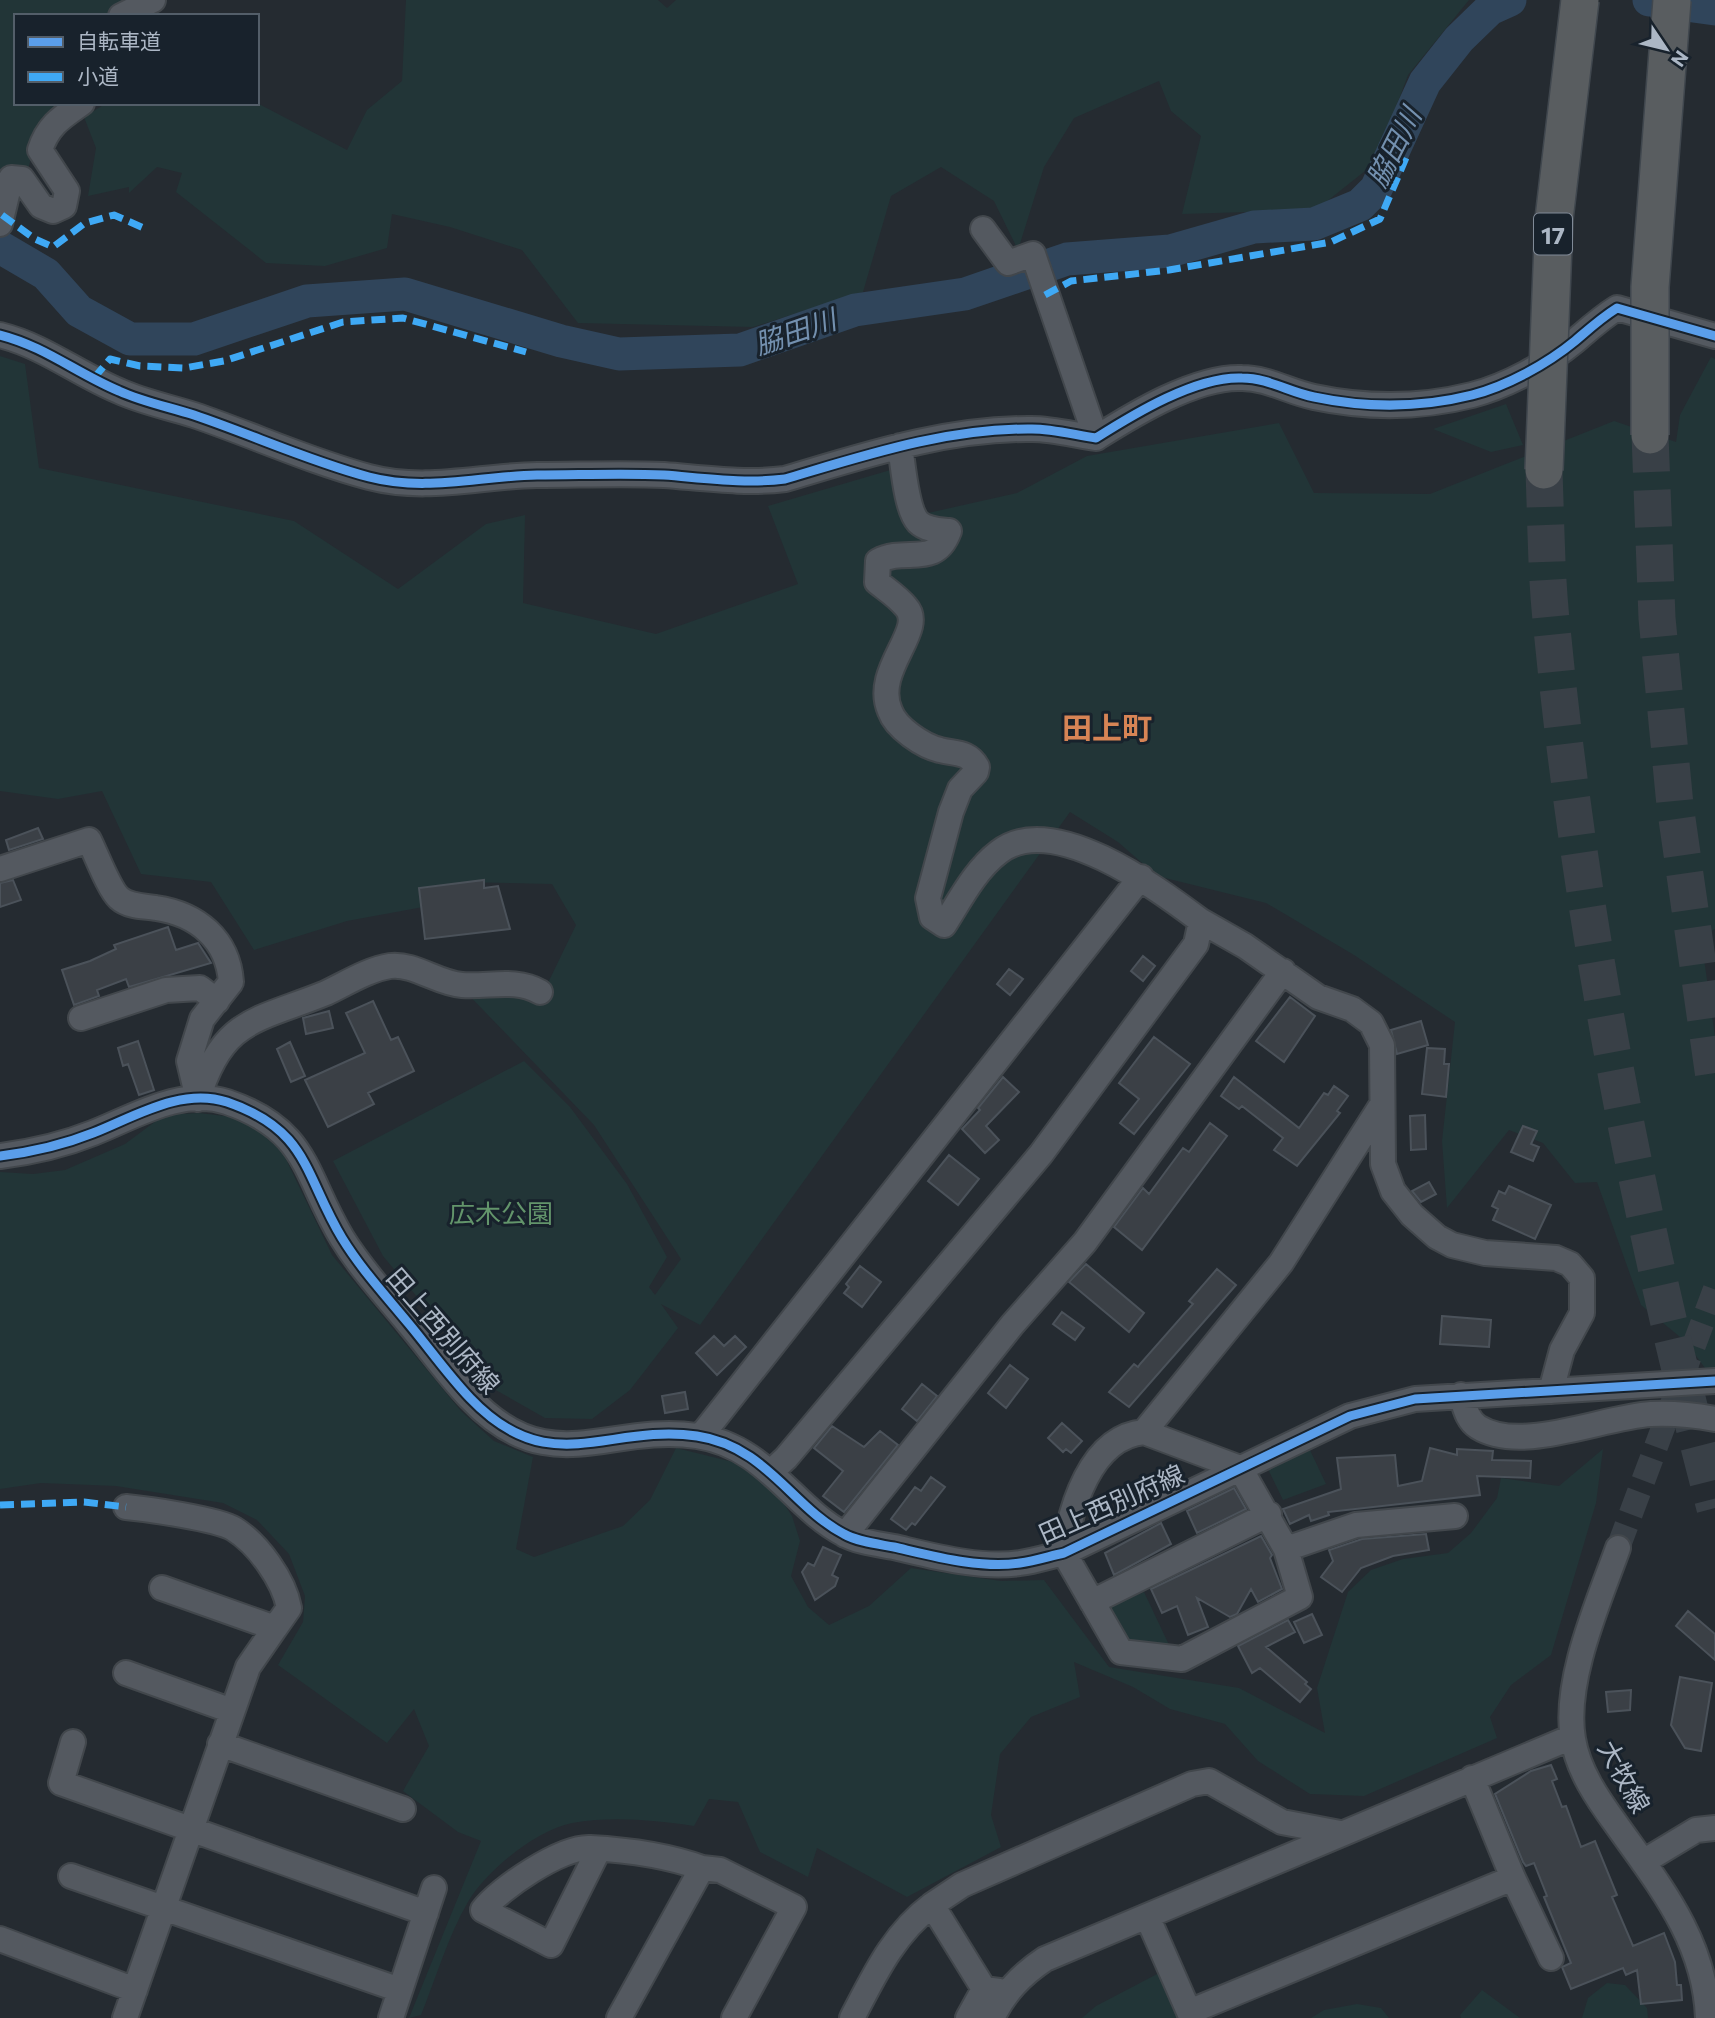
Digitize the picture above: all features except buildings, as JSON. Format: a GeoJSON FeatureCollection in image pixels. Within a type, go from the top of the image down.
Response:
{"type":"FeatureCollection","features":[{"type":"Feature","properties":{"kind":"highway","name":"17"},"geometry":{"type":"LineString","coordinates":[[1544,470],[1554,219],[1580,0]]}},
{"type":"Feature","properties":{"kind":"highway"},"geometry":{"type":"LineString","coordinates":[[1650,435],[1650,287],[1672,0]]}},
{"type":"Feature","properties":{"kind":"street"},"geometry":{"type":"LineString","coordinates":[[125,14],[153,0]]}},
{"type":"Feature","properties":{"kind":"street"},"geometry":{"type":"LineString","coordinates":[[0,224],[11,178],[22,179],[46,208],[52,211],[64,206],[66,191],[40,150],[48,130],[57,120],[79,105]]}},
{"type":"Feature","properties":{"kind":"street"},"geometry":{"type":"LineString","coordinates":[[983,229],[1008,263],[1032,254],[1096,438]]}},
{"type":"Feature","properties":{"kind":"street"},"geometry":{"type":"LineString","coordinates":[[0,335],[30,343],[117,391],[194,415],[280,448],[404,485],[533,475],[660,475],[761,482],[785,479],[900,446],[975,431],[1034,429],[1096,438],[1133,415],[1191,390],[1240,377],[1259,379],[1312,397],[1397,406],[1474,395],[1511,381],[1573,342],[1597,320],[1617,309],[1715,336]]}},
{"type":"Feature","properties":{"kind":"street"},"geometry":{"type":"LineString","coordinates":[[900,446],[912,512],[918,523],[931,529],[949,531],[945,542],[928,555],[889,556],[878,561],[877,582],[907,607],[912,618],[912,628],[890,669],[886,697],[890,713],[900,726],[930,746],[963,753],[977,767],[976,772],[960,789],[951,812],[928,898],[932,917],[944,925],[983,866],[1001,850],[1022,842],[1044,840],[1071,846],[1142,877],[1202,921],[1283,971],[1318,997],[1352,1009],[1371,1023],[1382,1045],[1383,1164],[1393,1191],[1420,1223],[1452,1245],[1485,1253],[1556,1258],[1570,1264],[1582,1278],[1582,1313],[1562,1350],[1551,1391]]}},
{"type":"Feature","properties":{"kind":"street"},"geometry":{"type":"LineString","coordinates":[[0,869],[89,840],[118,898],[131,904],[189,916],[218,942],[230,966],[231,982],[202,1019],[189,1061],[198,1099]]}},
{"type":"Feature","properties":{"kind":"street"},"geometry":{"type":"LineString","coordinates":[[701,1436],[1142,877]]}},
{"type":"Feature","properties":{"kind":"street"},"geometry":{"type":"LineString","coordinates":[[772,1472],[1041,1154],[1196,944],[1202,921]]}},
{"type":"Feature","properties":{"kind":"street"},"geometry":{"type":"LineString","coordinates":[[198,1099],[208,1066],[228,1039],[258,1016],[305,1001],[388,966],[404,966],[433,979],[455,984],[526,984],[540,992]]}},
{"type":"Feature","properties":{"kind":"street"},"geometry":{"type":"LineString","coordinates":[[845,1535],[1012,1325],[1085,1242],[1283,971]]}},
{"type":"Feature","properties":{"kind":"street"},"geometry":{"type":"LineString","coordinates":[[81,1018],[166,990],[200,988],[217,1001]]}},
{"type":"Feature","properties":{"kind":"street","name":"田上西別府線"},"geometry":{"type":"LineString","coordinates":[[0,1156],[63,1144],[150,1107],[198,1099],[222,1100],[249,1110],[280,1131],[305,1159],[342,1237],[367,1273],[471,1399],[503,1426],[532,1440],[564,1446],[665,1433],[701,1436],[736,1448],[772,1472],[845,1535],[934,1556],[978,1562],[1018,1563],[1064,1553],[1350,1416],[1415,1399],[1715,1381]]}},
{"type":"Feature","properties":{"kind":"street"},"geometry":{"type":"LineString","coordinates":[[1144,1432],[1281,1263],[1381,1106]]}},
{"type":"Feature","properties":{"kind":"street"},"geometry":{"type":"LineString","coordinates":[[1461,1395],[1468,1419],[1476,1426],[1507,1436],[1529,1437],[1650,1414],[1715,1419]]}},
{"type":"Feature","properties":{"kind":"street"},"geometry":{"type":"LineString","coordinates":[[1144,1432],[1240,1468],[1269,1514],[1286,1549],[1300,1597],[1182,1659],[1121,1652],[1064,1553],[1075,1500],[1102,1454],[1124,1437],[1144,1432]]}},
{"type":"Feature","properties":{"kind":"street"},"geometry":{"type":"LineString","coordinates":[[125,2018],[248,1667],[289,1608],[287,1596],[264,1557],[233,1528],[156,1510],[126,1507]]}},
{"type":"Feature","properties":{"kind":"street"},"geometry":{"type":"LineString","coordinates":[[1092,1602],[1269,1514]]}},
{"type":"Feature","properties":{"kind":"street"},"geometry":{"type":"LineString","coordinates":[[1286,1549],[1356,1525],[1455,1516]]}},
{"type":"Feature","properties":{"kind":"street","name":"大牧線"},"geometry":{"type":"LineString","coordinates":[[1618,1548],[1583,1646],[1574,1700],[1572,1737],[1588,1782],[1687,1929],[1704,1983],[1708,2018]]}},
{"type":"Feature","properties":{"kind":"street"},"geometry":{"type":"LineString","coordinates":[[162,1588],[275,1628]]}},
{"type":"Feature","properties":{"kind":"street"},"geometry":{"type":"LineString","coordinates":[[126,1673],[232,1711]]}},
{"type":"Feature","properties":{"kind":"street"},"geometry":{"type":"LineString","coordinates":[[968,2018],[995,1991],[1045,1959],[1572,1737]]}},
{"type":"Feature","properties":{"kind":"street"},"geometry":{"type":"LineString","coordinates":[[73,1742],[61,1783],[426,1913]]}},
{"type":"Feature","properties":{"kind":"street"},"geometry":{"type":"LineString","coordinates":[[220,1744],[403,1809]]}},
{"type":"Feature","properties":{"kind":"street"},"geometry":{"type":"LineString","coordinates":[[1472,1778],[1513,1878],[1551,1958]]}},
{"type":"Feature","properties":{"kind":"street"},"geometry":{"type":"LineString","coordinates":[[852,2018],[887,1952],[914,1919],[932,1905],[962,1885],[1192,1784],[1209,1781],[1282,1822],[1340,1833]]}},
{"type":"Feature","properties":{"kind":"street"},"geometry":{"type":"LineString","coordinates":[[1643,1863],[1696,1829],[1715,1828]]}},
{"type":"Feature","properties":{"kind":"street"},"geometry":{"type":"LineString","coordinates":[[598,1851],[551,1945],[483,1910],[492,1898],[513,1883],[565,1854],[589,1848],[598,1851],[624,1850],[720,1870],[794,1907],[734,2018]]}},
{"type":"Feature","properties":{"kind":"street"},"geometry":{"type":"LineString","coordinates":[[619,2018],[702,1868]]}},
{"type":"Feature","properties":{"kind":"street"},"geometry":{"type":"LineString","coordinates":[[71,1876],[400,1990]]}},
{"type":"Feature","properties":{"kind":"street"},"geometry":{"type":"LineString","coordinates":[[1147,1916],[1189,2015],[1513,1878]]}},
{"type":"Feature","properties":{"kind":"street"},"geometry":{"type":"LineString","coordinates":[[391,2018],[434,1888]]}},
{"type":"Feature","properties":{"kind":"street"},"geometry":{"type":"LineString","coordinates":[[932,1905],[995,1991],[992,2018]]}},
{"type":"Feature","properties":{"kind":"street"},"geometry":{"type":"LineString","coordinates":[[0,1939],[135,1990]]}},
{"type":"Feature","properties":{"kind":"green space"},"geometry":{"type":"Polygon","coordinates":[[[0,0],[125,0],[108,14],[14,14],[14,105],[63,105],[41,124],[28,169],[0,173],[0,0]]]}},
{"type":"Feature","properties":{"kind":"green space"},"geometry":{"type":"Polygon","coordinates":[[[406,0],[658,0],[667,8],[676,0],[1469,0],[1408,75],[1375,163],[1316,210],[1182,214],[1201,136],[1171,111],[1159,81],[1074,118],[1044,167],[1018,250],[994,201],[941,167],[891,196],[863,292],[753,327],[578,323],[522,250],[450,227],[392,214],[387,248],[325,266],[266,263],[176,192],[182,173],[157,167],[129,193],[129,187],[88,196],[96,148],[84,117],[103,105],[259,104],[347,150],[367,110],[402,81],[406,0]]]}},
{"type":"Feature","properties":{"kind":"green space","name":"広木公園"},"geometry":{"type":"Polygon","coordinates":[[[0,356],[25,364],[39,468],[294,521],[398,589],[486,524],[525,515],[523,603],[656,634],[798,584],[768,506],[904,466],[928,513],[1017,493],[1087,456],[1279,423],[1314,493],[1430,494],[1614,421],[1676,442],[1680,415],[1711,357],[1715,359],[1715,929],[1701,937],[1715,1037],[1715,1371],[1708,1372],[1685,1341],[1641,1305],[1597,1182],[1575,1183],[1543,1143],[1509,1130],[1447,1208],[1442,1141],[1455,1022],[1354,955],[1266,903],[1157,876],[1118,842],[1070,812],[700,1325],[661,1304],[678,1328],[630,1390],[592,1419],[545,1418],[494,1389],[383,1256],[333,1161],[524,1061],[570,1107],[627,1184],[667,1257],[649,1287],[655,1295],[681,1259],[594,1125],[460,986],[546,987],[576,925],[552,884],[460,882],[434,905],[347,921],[254,950],[211,882],[141,874],[102,791],[58,799],[0,791],[0,356]]]}},
{"type":"Feature","properties":{"kind":"green space"},"geometry":{"type":"Polygon","coordinates":[[[1506,404],[1523,445],[1491,452],[1433,429],[1506,404]]]}},
{"type":"Feature","properties":{"kind":"green space"},"geometry":{"type":"Polygon","coordinates":[[[199,1113],[233,1117],[260,1132],[283,1153],[332,1255],[461,1411],[494,1441],[533,1457],[516,1549],[534,1557],[623,1526],[650,1500],[676,1448],[733,1462],[774,1489],[792,1516],[800,1541],[791,1576],[808,1607],[829,1625],[869,1606],[911,1568],[1001,1581],[1044,1580],[1109,1667],[1239,1688],[1325,1733],[1317,1688],[1348,1592],[1371,1570],[1403,1559],[1448,1553],[1471,1533],[1497,1498],[1501,1478],[1559,1486],[1603,1449],[1596,1503],[1551,1655],[1511,1685],[1490,1717],[1497,1738],[1364,1796],[1310,1794],[1258,1761],[1225,1724],[1170,1709],[1133,1687],[1074,1662],[1080,1697],[1031,1717],[1000,1754],[991,1815],[1001,1847],[907,1897],[817,1848],[808,1877],[760,1852],[738,1802],[709,1799],[694,1826],[603,1820],[558,1827],[513,1854],[476,1890],[454,1929],[421,2015],[409,2018],[481,1841],[458,1832],[403,1791],[429,1746],[414,1709],[387,1743],[278,1665],[303,1622],[305,1596],[289,1554],[257,1520],[223,1503],[116,1486],[41,1483],[0,1489],[0,1172],[33,1174],[65,1170],[125,1144],[164,1115],[199,1113]]]}},
{"type":"Feature","properties":{"kind":"green space"},"geometry":{"type":"Polygon","coordinates":[[[1309,1448],[1326,1484],[1283,1500],[1268,1469],[1309,1448]]]}},
{"type":"Feature","properties":{"kind":"green space"},"geometry":{"type":"Polygon","coordinates":[[[1144,1592],[1170,1647],[1126,1641],[1107,1607],[1144,1592]]]}},
{"type":"Feature","properties":{"kind":"green space"},"geometry":{"type":"Polygon","coordinates":[[[1161,1972],[1181,2018],[1082,2018],[1096,2006],[1161,1972]]]}},
{"type":"Feature","properties":{"kind":"green space"},"geometry":{"type":"Polygon","coordinates":[[[1607,1983],[1625,1985],[1647,2008],[1648,2018],[1582,2018],[1588,1998],[1607,1983]]]}},
{"type":"Feature","properties":{"kind":"green space"},"geometry":{"type":"Polygon","coordinates":[[[1482,1990],[1520,2018],[1461,2018],[1460,2015],[1482,1990]]]}},
{"type":"Feature","properties":{"kind":"green space"},"geometry":{"type":"Polygon","coordinates":[[[1357,2004],[1381,2008],[1389,2018],[1311,2018],[1324,2010],[1357,2004]]]}},
{"type":"Feature","properties":{"kind":"waterway","name":"脇田川"},"geometry":{"type":"LineString","coordinates":[[0,247],[46,274],[79,311],[130,339],[194,339],[307,301],[405,294],[561,341],[619,354],[740,350],[855,310],[965,294],[1067,259],[1170,251],[1254,227],[1314,224],[1360,205],[1376,189],[1425,82],[1459,39],[1490,9],[1510,0]]}},
{"type":"Feature","properties":{"kind":"waterway","name":"脇田川"},"geometry":{"type":"LineString","coordinates":[[1649,0],[1715,9]]}},
{"type":"Feature","properties":{"kind":"tunnel"},"geometry":{"type":"LineString","coordinates":[[1650,435],[1657,618],[1675,805],[1715,1084]]}},
{"type":"Feature","properties":{"kind":"tunnel"},"geometry":{"type":"LineString","coordinates":[[1544,470],[1552,629],[1564,740],[1596,962],[1638,1182],[1687,1400],[1715,1508]]}},
{"type":"Feature","properties":{"kind":"tunnel"},"geometry":{"type":"LineString","coordinates":[[1618,1548],[1715,1289]]}},
{"type":"Feature","properties":{"kind":"marked path"},"geometry":{"type":"LineString","coordinates":[[1045,295],[1071,281],[1169,270],[1331,242],[1380,219],[1408,153]]}},
{"type":"Feature","properties":{"kind":"marked path"},"geometry":{"type":"LineString","coordinates":[[2,215],[35,239],[53,247],[85,223],[114,215],[146,229]]}},
{"type":"Feature","properties":{"kind":"marked path"},"geometry":{"type":"LineString","coordinates":[[94,378],[110,359],[140,366],[184,368],[224,361],[343,322],[403,318],[526,352]]}},
{"type":"Feature","properties":{"kind":"marked path"},"geometry":{"type":"LineString","coordinates":[[0,1505],[84,1502],[126,1507]]}},
{"type":"Feature","properties":{"kind":"cycle path"},"geometry":{"type":"LineString","coordinates":[[0,335],[46,353],[128,395],[194,415],[369,477],[411,483],[537,475],[648,474],[740,481],[785,479],[907,445],[969,433],[1040,429],[1096,438],[1166,398],[1205,383],[1224,379],[1261,380],[1305,395],[1334,401],[1373,405],[1433,402],[1485,391],[1526,373],[1564,350],[1617,308],[1715,336]]}},
{"type":"Feature","properties":{"kind":"cycle path"},"geometry":{"type":"LineString","coordinates":[[0,1156],[70,1141],[158,1106],[192,1098],[227,1102],[254,1113],[274,1126],[301,1157],[342,1238],[357,1261],[462,1389],[499,1423],[527,1438],[553,1444],[580,1444],[665,1434],[697,1436],[721,1442],[760,1464],[809,1509],[850,1537],[973,1563],[1020,1563],[1064,1553],[1350,1416],[1415,1399],[1715,1381]]}},
{"type":"Feature","properties":{"kind":"district","name":"田上町"},"geometry":{"type":"Point","coordinates":[1107,726]}}]}
